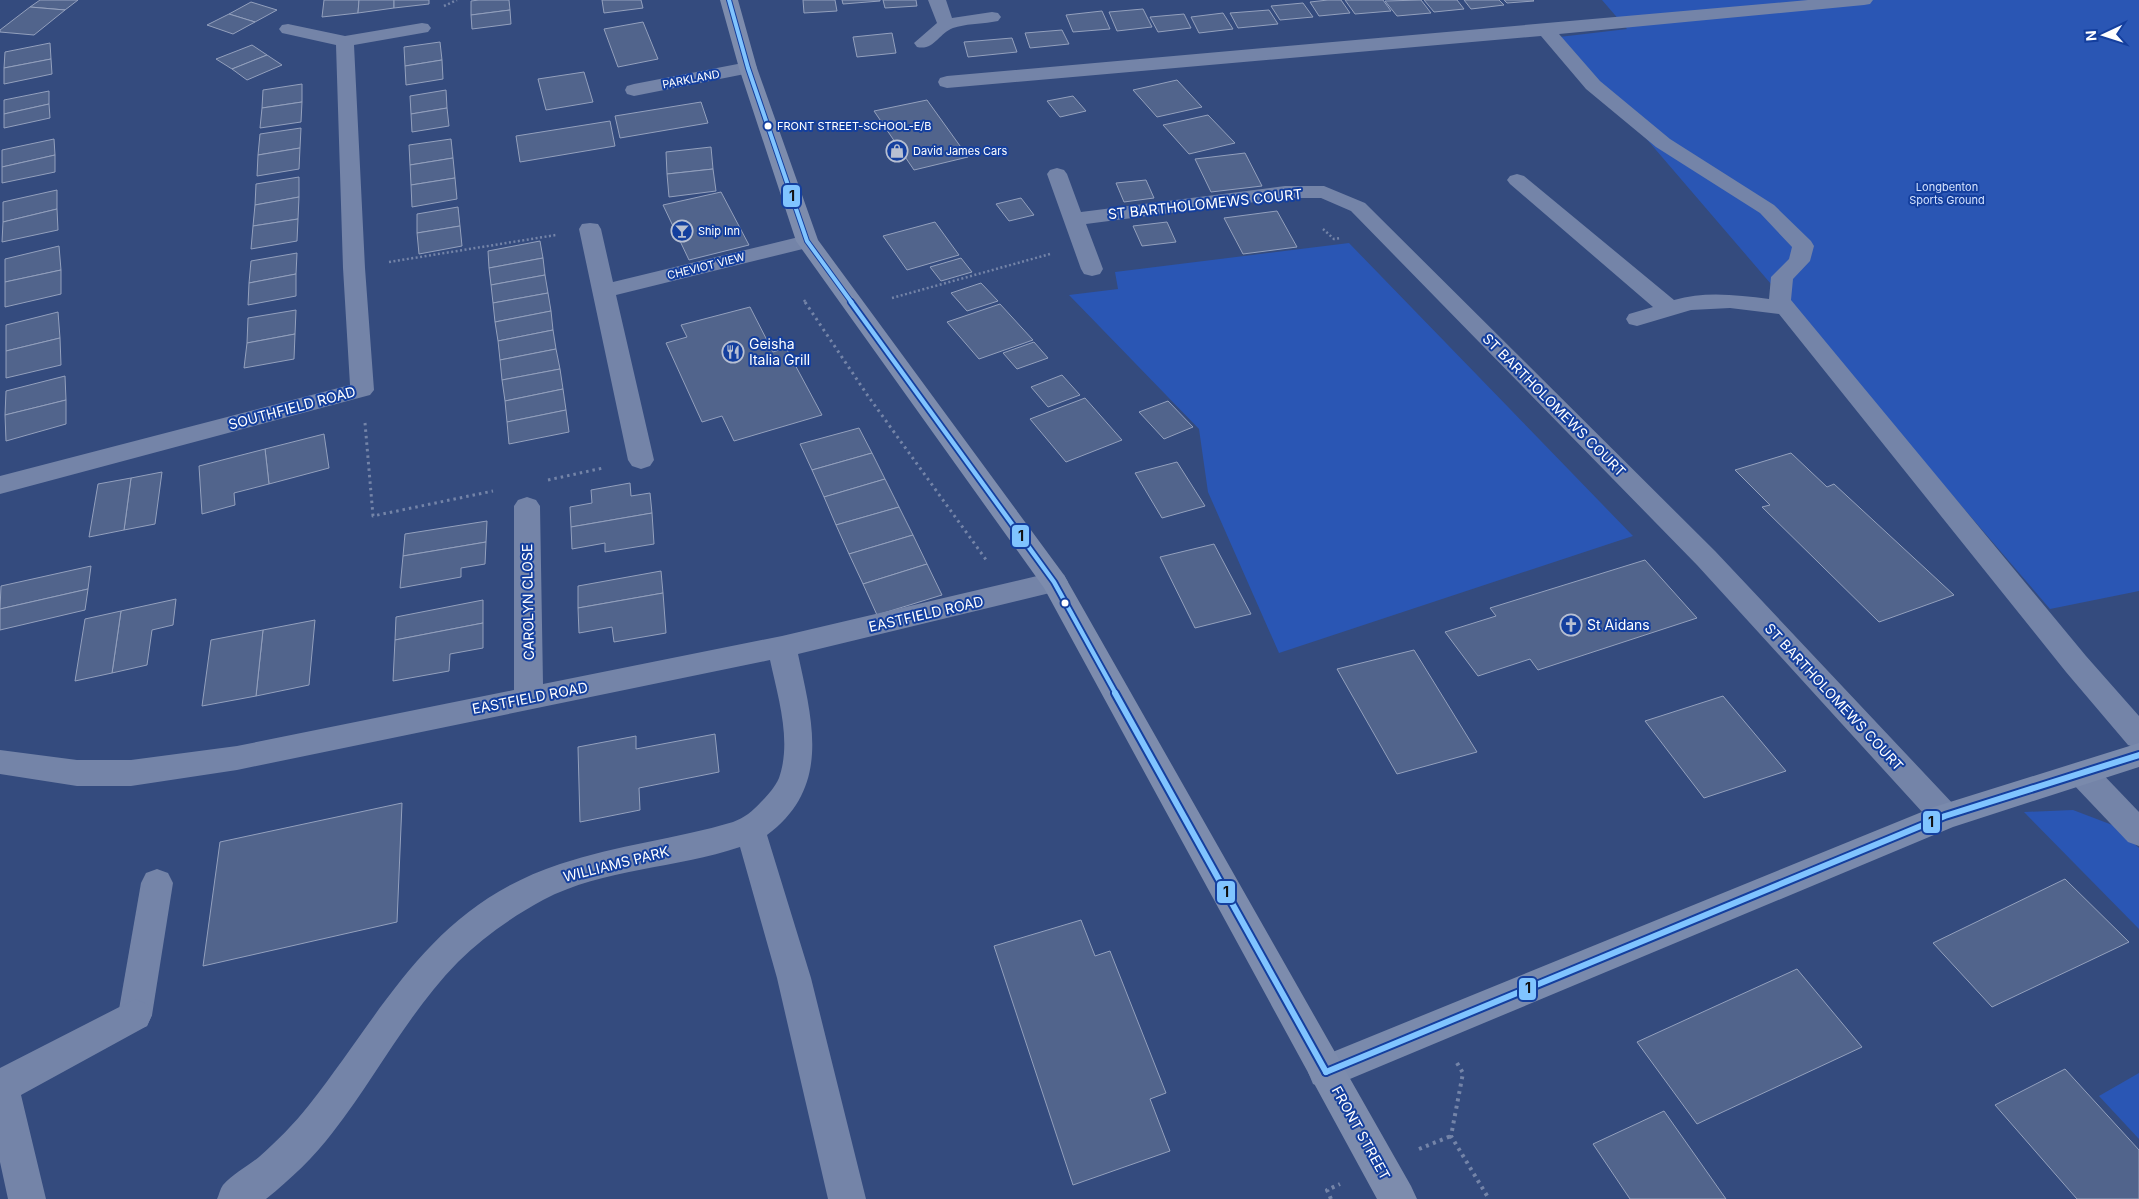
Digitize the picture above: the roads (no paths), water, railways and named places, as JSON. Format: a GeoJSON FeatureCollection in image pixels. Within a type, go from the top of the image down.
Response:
{"type":"FeatureCollection","features":[{"type":"Feature","properties":{"kind":"main road","name":"FRONT STREET"},"geometry":{"type":"LineString","coordinates":[[729,0],[748,68],[808,241],[1054,582],[1398,1199]]}},
{"type":"Feature","properties":{"kind":"street"},"geometry":{"type":"LineString","coordinates":[[937,0],[946,24]]}},
{"type":"Feature","properties":{"kind":"street"},"geometry":{"type":"LineString","coordinates":[[947,82],[1546,30],[1864,0]]}},
{"type":"Feature","properties":{"kind":"street"},"geometry":{"type":"LineString","coordinates":[[923,43],[946,24],[992,17]]}},
{"type":"Feature","properties":{"kind":"street"},"geometry":{"type":"LineString","coordinates":[[288,29],[345,41],[422,28]]}},
{"type":"Feature","properties":{"kind":"street"},"geometry":{"type":"LineString","coordinates":[[1546,30],[1593,85],[1663,143],[1766,209],[1803,246],[1799,261],[1782,277],[1780,301],[2076,664],[2139,737]]}},
{"type":"Feature","properties":{"kind":"street","name":"SOUTHFIELD ROAD"},"geometry":{"type":"LineString","coordinates":[[0,485],[362,390],[354,268],[345,41]]}},
{"type":"Feature","properties":{"kind":"street","name":"PARKLAND"},"geometry":{"type":"LineString","coordinates":[[634,90],[748,68]]}},
{"type":"Feature","properties":{"kind":"street"},"geometry":{"type":"LineString","coordinates":[[1056,174],[1092,269]]}},
{"type":"Feature","properties":{"kind":"street"},"geometry":{"type":"LineString","coordinates":[[1517,180],[1670,309]]}},
{"type":"Feature","properties":{"kind":"street","name":"ST BARTHOLOMEWS COURT"},"geometry":{"type":"LineString","coordinates":[[1073,219],[1285,192],[1324,192],[1358,207],[1706,558],[1945,816]]}},
{"type":"Feature","properties":{"kind":"street"},"geometry":{"type":"LineString","coordinates":[[590,229],[641,460]]}},
{"type":"Feature","properties":{"kind":"street","name":"CHEVIOT VIEW"},"geometry":{"type":"LineString","coordinates":[[604,292],[808,241]]}},
{"type":"Feature","properties":{"kind":"street"},"geometry":{"type":"LineString","coordinates":[[1637,319],[1689,303],[1730,301],[1785,308]]}},
{"type":"Feature","properties":{"kind":"street","name":"CAROLYN CLOSE"},"geometry":{"type":"LineString","coordinates":[[527,506],[529,698]]}},
{"type":"Feature","properties":{"kind":"street","name":"EASTFIELD ROAD"},"geometry":{"type":"LineString","coordinates":[[0,762],[77,773],[131,773],[236,758],[782,647],[1054,582]]}},
{"type":"Feature","properties":{"kind":"street","name":"WILLIAMS PARK"},"geometry":{"type":"LineString","coordinates":[[236,1199],[285,1158],[320,1121],[422,979],[472,929],[496,911],[532,890],[567,875],[717,840],[750,830],[769,814],[787,793],[795,775],[800,752],[797,723],[782,647]]}},
{"type":"Feature","properties":{"kind":"street"},"geometry":{"type":"LineString","coordinates":[[1326,1072],[1446,1020],[1474,1011],[1945,816],[2139,756]]}},
{"type":"Feature","properties":{"kind":"street"},"geometry":{"type":"LineString","coordinates":[[2083,774],[2139,833]]}},
{"type":"Feature","properties":{"kind":"street"},"geometry":{"type":"LineString","coordinates":[[750,830],[794,978],[847,1199]]}},
{"type":"Feature","properties":{"kind":"street"},"geometry":{"type":"LineString","coordinates":[[27,1199],[0,1087],[135,1015],[157,884]]}},
{"type":"Feature","properties":{"kind":"place","name":"FRONT STREET-SCHOOL-E/B"},"geometry":{"type":"Point","coordinates":[768,126]}},
{"type":"Feature","properties":{"kind":"place","name":"David James Cars"},"geometry":{"type":"Point","coordinates":[897,151]}},
{"type":"Feature","properties":{"kind":"place","name":"Ship Inn"},"geometry":{"type":"Point","coordinates":[682,231]}},
{"type":"Feature","properties":{"kind":"place","name":"Geisha Italia Grill"},"geometry":{"type":"Point","coordinates":[733,352]}},
{"type":"Feature","properties":{"kind":"place","name":"St Aidans"},"geometry":{"type":"Point","coordinates":[1571,625]}},
{"type":"Feature","properties":{"kind":"park label","name":"Longbenton Sports Ground"},"geometry":{"type":"Point","coordinates":[1947,193]}}]}
